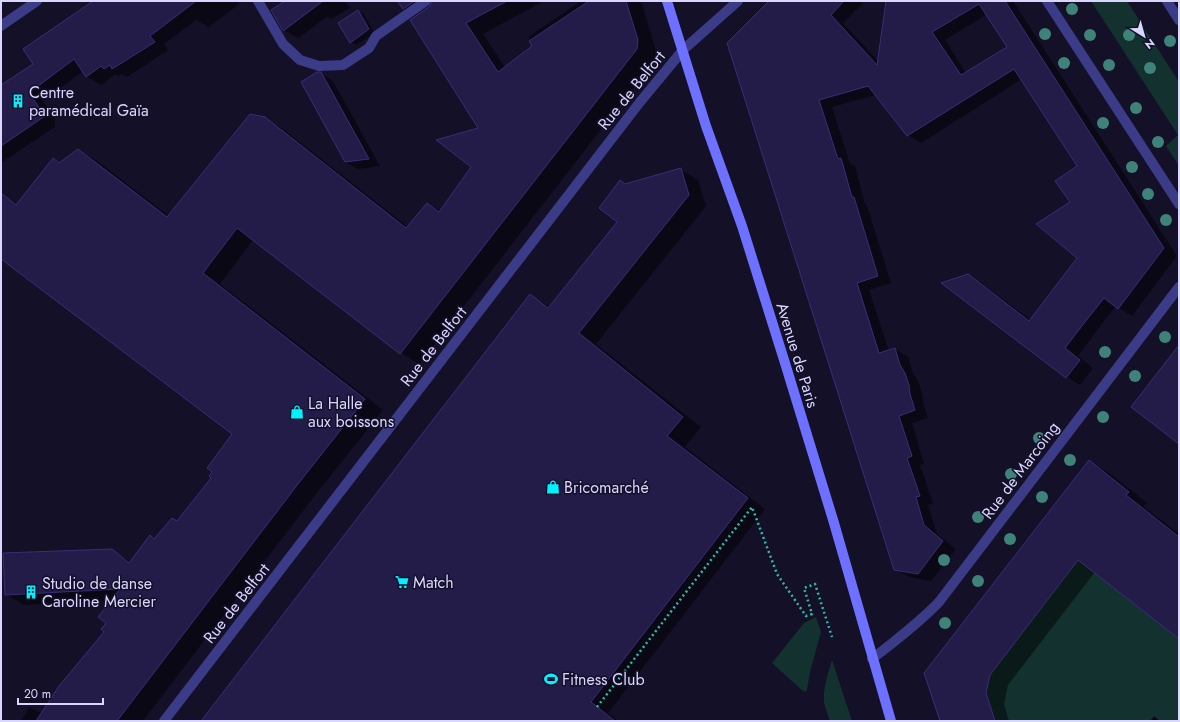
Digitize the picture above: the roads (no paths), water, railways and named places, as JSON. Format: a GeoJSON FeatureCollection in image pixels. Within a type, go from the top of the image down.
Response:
{"type":"FeatureCollection","features":[{"type":"Feature","properties":{"kind":"main road","name":"Avenue de Paris"},"geometry":{"type":"LineString","coordinates":[[667,1],[706,126],[742,226],[785,363],[834,524],[891,721]]}},
{"type":"Feature","properties":{"kind":"street"},"geometry":{"type":"LineString","coordinates":[[1,26],[37,1]]}},
{"type":"Feature","properties":{"kind":"street"},"geometry":{"type":"LineString","coordinates":[[258,1],[283,44],[300,60],[319,66],[342,65],[368,48],[376,36],[426,1]]}},
{"type":"Feature","properties":{"kind":"street","name":"Rue de Belfort"},"geometry":{"type":"LineString","coordinates":[[164,721],[640,102],[682,50],[738,1]]}},
{"type":"Feature","properties":{"kind":"street"},"geometry":{"type":"LineString","coordinates":[[1047,1],[1179,204]]}},
{"type":"Feature","properties":{"kind":"street"},"geometry":{"type":"LineString","coordinates":[[1167,1],[1179,20]]}},
{"type":"Feature","properties":{"kind":"street","name":"Rue de Marcoing"},"geometry":{"type":"LineString","coordinates":[[872,659],[907,632],[939,602],[1179,288]]}},
{"type":"Feature","properties":{"kind":"place","name":"Centre paramédical Gaïa"},"geometry":{"type":"Point","coordinates":[18,101]}},
{"type":"Feature","properties":{"kind":"place","name":"La Halle aux boissons"},"geometry":{"type":"Point","coordinates":[297,412]}},
{"type":"Feature","properties":{"kind":"place","name":"Bricomarché"},"geometry":{"type":"Point","coordinates":[553,487]}},
{"type":"Feature","properties":{"kind":"place","name":"Match"},"geometry":{"type":"Point","coordinates":[402,582]}},
{"type":"Feature","properties":{"kind":"place","name":"Studio de danse Caroline Mercier"},"geometry":{"type":"Point","coordinates":[31,592]}},
{"type":"Feature","properties":{"kind":"place","name":"Fitness Club"},"geometry":{"type":"Point","coordinates":[551,679]}}]}
